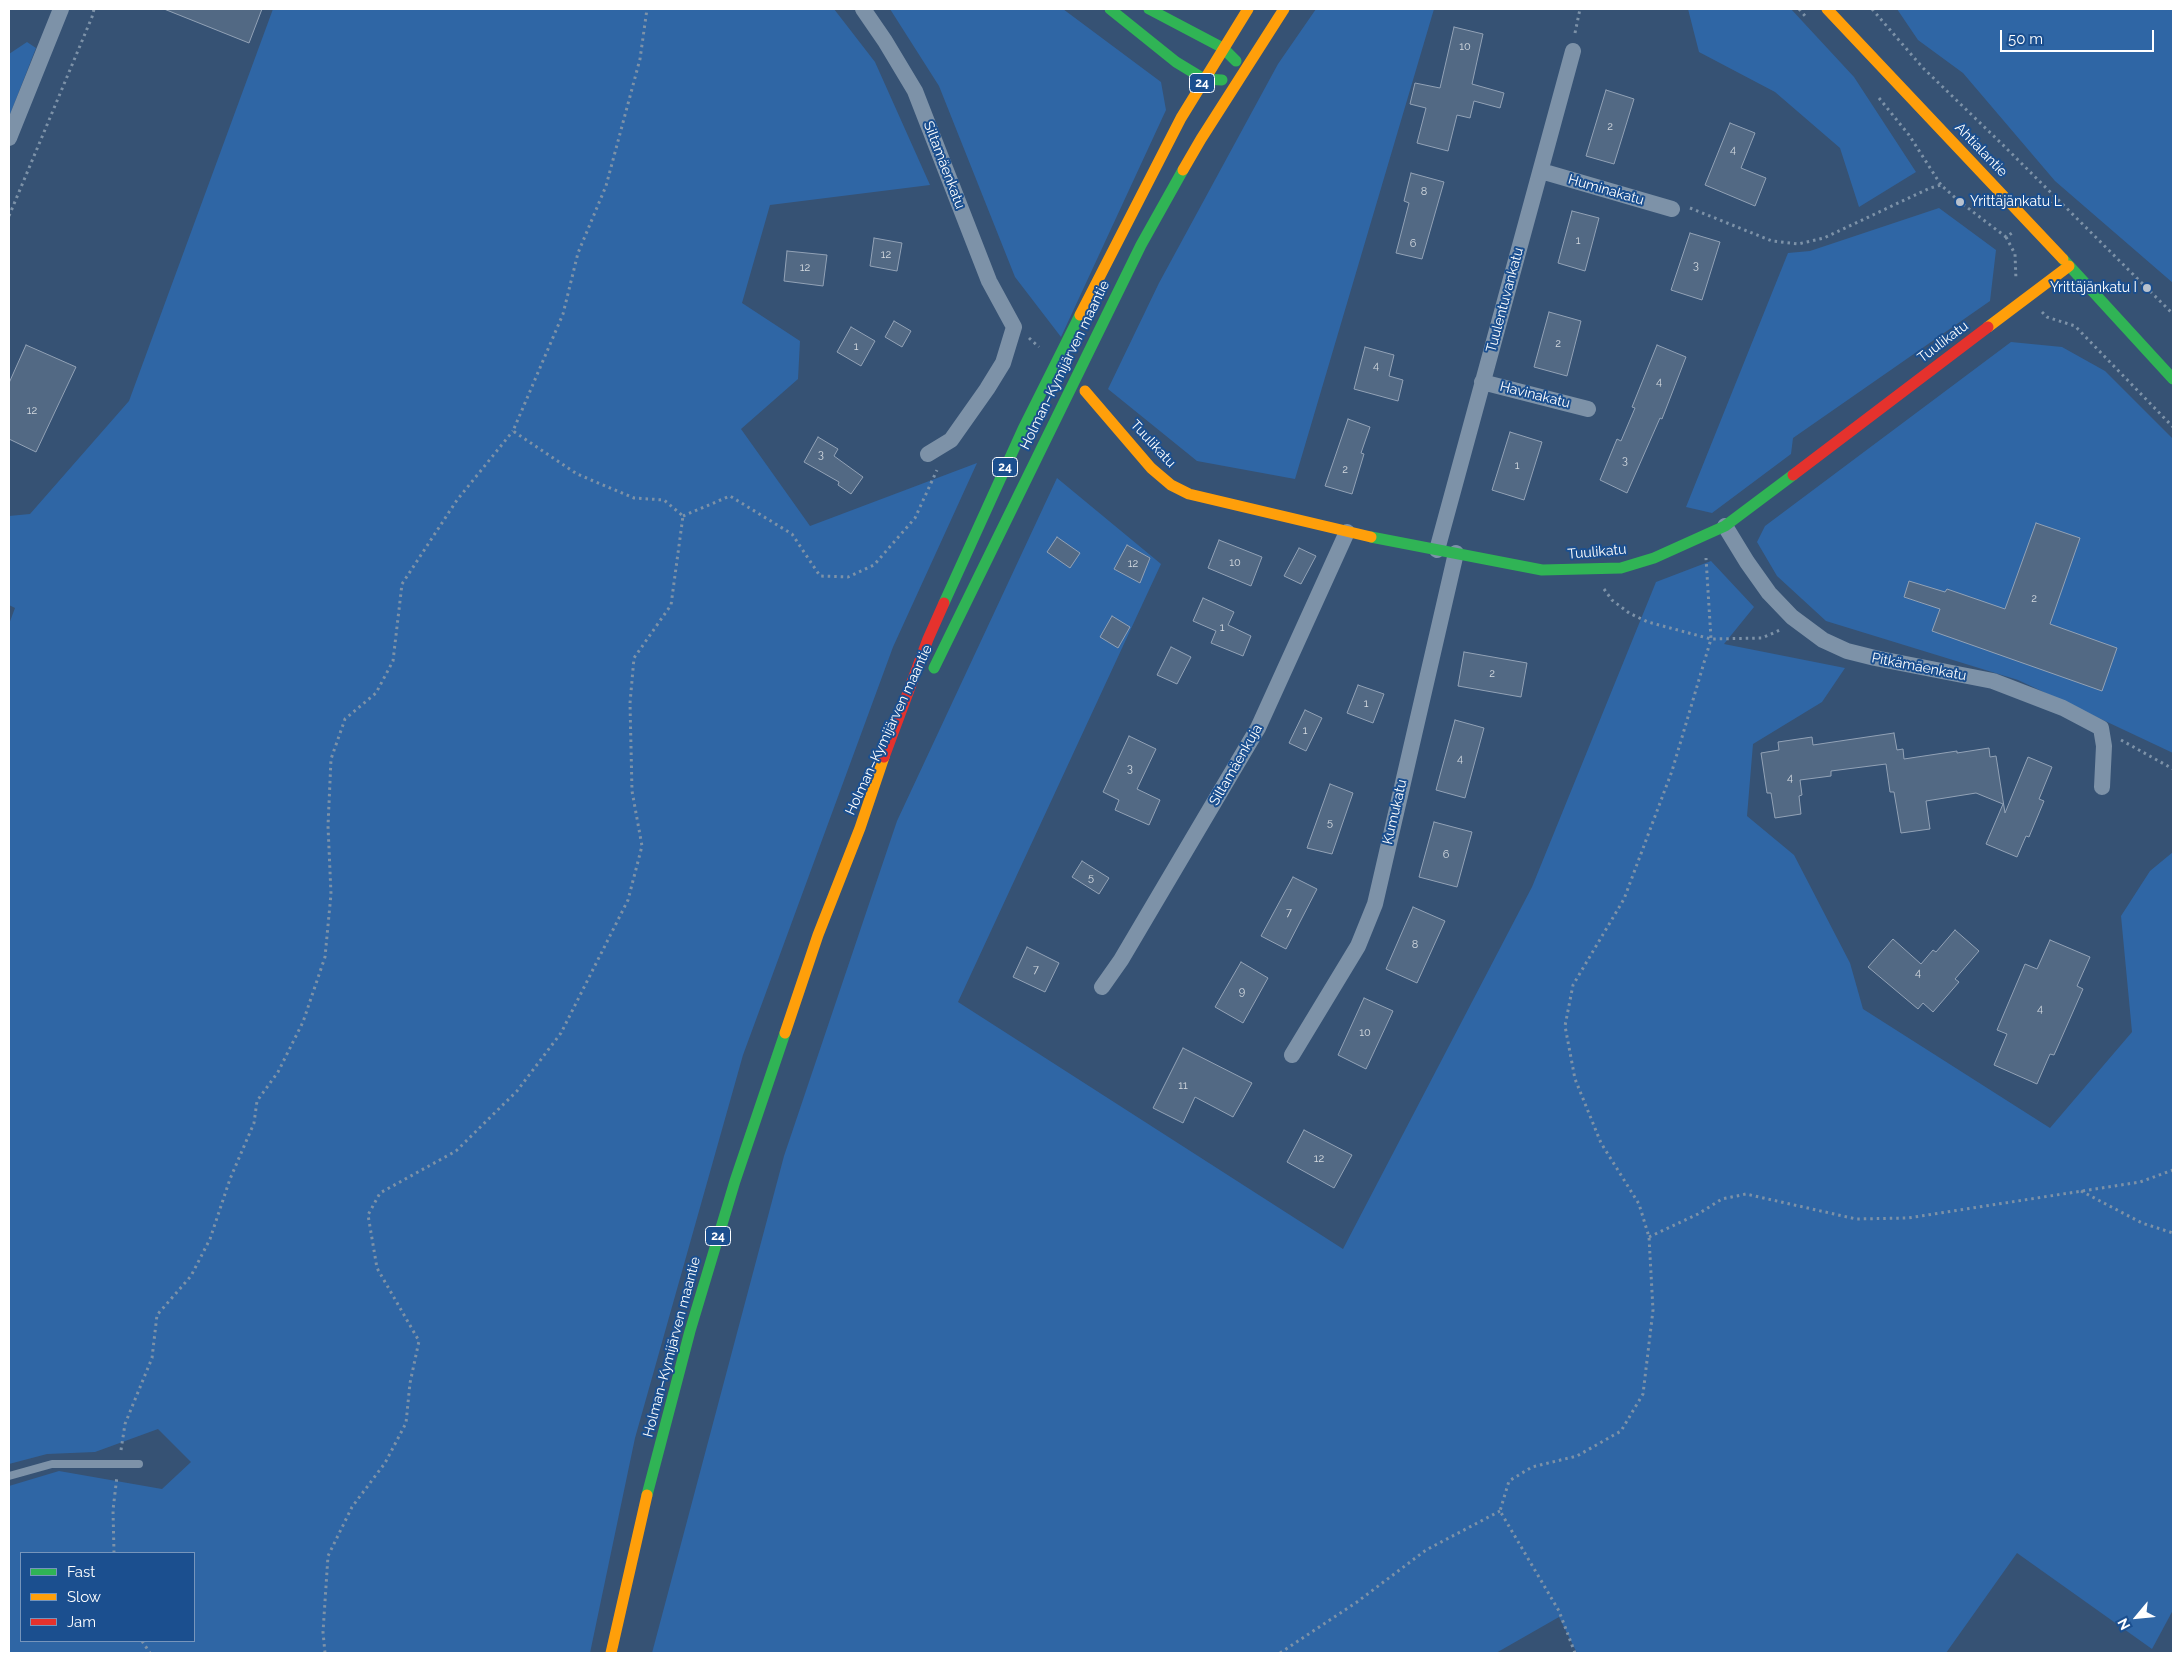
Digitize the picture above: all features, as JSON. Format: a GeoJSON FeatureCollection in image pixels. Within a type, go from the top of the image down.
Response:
{"type":"FeatureCollection","features":[{"type":"Feature","properties":{"kind":"main road"},"geometry":{"type":"LineString","coordinates":[[1110,9],[1151,43],[1204,79],[1227,80],[1241,74],[1237,63],[1223,48],[1149,9]]}},
{"type":"Feature","properties":{"kind":"main road","name":"Holman–Kymijärven maantie"},"geometry":{"type":"LineString","coordinates":[[611,1653],[652,1476],[690,1331],[732,1190],[818,935],[860,828],[891,735],[924,648],[977,526],[1023,429],[1131,212],[1181,118],[1248,9]]}},
{"type":"Feature","properties":{"kind":"main road","name":"Holman–Kymijärven maantie"},"geometry":{"type":"LineString","coordinates":[[930,678],[1141,245],[1201,139],[1284,9]]}},
{"type":"Feature","properties":{"kind":"main road","name":"Ahtialantie"},"geometry":{"type":"LineString","coordinates":[[1827,9],[2028,221],[2173,379]]}},
{"type":"Feature","properties":{"kind":"main road","name":"Tuulikatu"},"geometry":{"type":"LineString","coordinates":[[1085,391],[1151,468],[1171,485],[1190,494],[1347,532],[1542,570],[1621,568],[1654,558],[1725,526],[2069,266]]}},
{"type":"Feature","properties":{"kind":"main road","name":"Holman–Kymijärven maantie"},"geometry":{"type":"LineString","coordinates":[[860,828],[913,713]]}},
{"type":"Feature","properties":{"kind":"street"},"geometry":{"type":"LineString","coordinates":[[9,138],[60,9]]}},
{"type":"Feature","properties":{"kind":"street","name":"Siltamäenkatu"},"geometry":{"type":"LineString","coordinates":[[863,9],[915,91],[989,281],[1014,326],[1003,363],[952,440]]}},
{"type":"Feature","properties":{"kind":"street","name":"Tuulentuvankatu"},"geometry":{"type":"LineString","coordinates":[[1437,550],[1573,51]]}},
{"type":"Feature","properties":{"kind":"street","name":"Huminakatu"},"geometry":{"type":"LineString","coordinates":[[1540,171],[1672,209]]}},
{"type":"Feature","properties":{"kind":"street","name":"Havinakatu"},"geometry":{"type":"LineString","coordinates":[[1482,382],[1588,409]]}},
{"type":"Feature","properties":{"kind":"street"},"geometry":{"type":"LineString","coordinates":[[928,454],[952,440]]}},
{"type":"Feature","properties":{"kind":"street","name":"Pitkämäenkatu"},"geometry":{"type":"LineString","coordinates":[[1725,526],[1764,585],[1792,617],[1823,640],[1875,658],[1993,681],[2063,708],[2101,728]]}},
{"type":"Feature","properties":{"kind":"street","name":"Siltamäenkuja"},"geometry":{"type":"LineString","coordinates":[[1102,987],[1121,960],[1258,728],[1347,532]]}},
{"type":"Feature","properties":{"kind":"street","name":"Kumukatu"},"geometry":{"type":"LineString","coordinates":[[1292,1055],[1358,946],[1375,904],[1456,553]]}},
{"type":"Feature","properties":{"kind":"street"},"geometry":{"type":"LineString","coordinates":[[2101,728],[2104,746],[2102,787]]}},
{"type":"Feature","properties":{"kind":"lane"},"geometry":{"type":"LineString","coordinates":[[9,1476],[52,1464],[139,1464]]}},
{"type":"Feature","properties":{"kind":"path"},"geometry":{"type":"LineString","coordinates":[[9,216],[94,9]]}},
{"type":"Feature","properties":{"kind":"path"},"geometry":{"type":"LineString","coordinates":[[114,1552],[113,1510],[125,1424],[152,1358],[157,1314],[191,1276],[210,1239],[230,1179],[254,1123],[258,1101],[278,1072],[303,1022],[325,957],[331,894],[328,826],[332,759],[345,719],[376,693],[393,661],[402,584],[457,500],[513,431],[563,314],[578,253],[606,186],[640,59],[646,9]]}},
{"type":"Feature","properties":{"kind":"path"},"geometry":{"type":"LineString","coordinates":[[1573,51],[1580,9]]}},
{"type":"Feature","properties":{"kind":"path"},"geometry":{"type":"LineString","coordinates":[[1799,9],[1811,22]]}},
{"type":"Feature","properties":{"kind":"path"},"geometry":{"type":"LineString","coordinates":[[1872,9],[1923,68],[2173,314]]}},
{"type":"Feature","properties":{"kind":"path"},"geometry":{"type":"LineString","coordinates":[[1874,91],[1909,135],[1941,185],[2006,238],[2015,254],[2016,280],[2047,317],[2075,326],[2173,427]]}},
{"type":"Feature","properties":{"kind":"path"},"geometry":{"type":"LineString","coordinates":[[1672,209],[1691,208],[1772,241],[1798,244],[1824,238],[1930,188],[1941,185]]}},
{"type":"Feature","properties":{"kind":"path"},"geometry":{"type":"LineString","coordinates":[[2006,238],[2055,198]]}},
{"type":"Feature","properties":{"kind":"path"},"geometry":{"type":"LineString","coordinates":[[513,431],[577,474],[634,498],[664,500],[683,516]]}},
{"type":"Feature","properties":{"kind":"path"},"geometry":{"type":"LineString","coordinates":[[683,516],[730,496],[792,534],[820,576],[848,577],[874,565],[915,518],[952,440]]}},
{"type":"Feature","properties":{"kind":"path"},"geometry":{"type":"LineString","coordinates":[[325,1653],[323,1632],[328,1556],[352,1507],[385,1463],[406,1423],[410,1383],[419,1341],[377,1268],[368,1215],[380,1193],[456,1151],[517,1092],[561,1032],[628,900],[642,846],[632,790],[630,703],[634,658],[670,606],[683,516]]}},
{"type":"Feature","properties":{"kind":"path"},"geometry":{"type":"LineString","coordinates":[[1280,1653],[1357,1602],[1426,1550],[1500,1511],[1509,1481],[1532,1467],[1577,1456],[1621,1431],[1643,1394],[1653,1310],[1649,1237],[1639,1204],[1601,1143],[1575,1079],[1565,1026],[1574,985],[1624,898],[1672,771],[1711,639],[1705,535]]}},
{"type":"Feature","properties":{"kind":"path"},"geometry":{"type":"LineString","coordinates":[[1591,570],[1612,600],[1629,613],[1648,622],[1711,639],[1762,638],[1782,629],[1792,617]]}},
{"type":"Feature","properties":{"kind":"path"},"geometry":{"type":"LineString","coordinates":[[2101,728],[2173,768]]}},
{"type":"Feature","properties":{"kind":"path"},"geometry":{"type":"LineString","coordinates":[[1649,1237],[1698,1214],[1722,1199],[1746,1194],[1856,1219],[1908,1218],[2140,1182],[2173,1170]]}},
{"type":"Feature","properties":{"kind":"path"},"geometry":{"type":"LineString","coordinates":[[2081,1191],[2142,1223],[2173,1233]]}},
{"type":"Feature","properties":{"kind":"path"},"geometry":{"type":"LineString","coordinates":[[1500,1511],[1559,1611],[1575,1653]]}},
{"type":"Feature","properties":{"kind":"path"},"geometry":{"type":"LineString","coordinates":[[143,1642],[150,1653]]}},
{"type":"Feature","properties":{"kind":"shaded area"},"geometry":{"type":"Polygon","coordinates":[[[273,9],[834,9],[875,62],[930,185],[770,205],[742,303],[800,341],[798,379],[741,429],[810,526],[977,463],[893,647],[743,1055],[635,1438],[590,1653],[9,1653],[9,1486],[59,1471],[162,1489],[191,1462],[158,1429],[95,1452],[47,1454],[9,1464],[9,624],[15,608],[9,605],[9,516],[30,514],[129,401],[273,9]]]}},
{"type":"Feature","properties":{"kind":"shaded area"},"geometry":{"type":"Polygon","coordinates":[[[890,9],[1063,9],[1161,82],[1166,110],[1061,337],[1015,277],[939,86],[890,9]]]}},
{"type":"Feature","properties":{"kind":"shaded area"},"geometry":{"type":"Polygon","coordinates":[[[1316,9],[1434,9],[1295,479],[1197,461],[1108,389],[1159,283],[1278,64],[1316,9]]]}},
{"type":"Feature","properties":{"kind":"shaded area"},"geometry":{"type":"Polygon","coordinates":[[[1688,9],[1791,9],[1854,77],[1916,172],[1859,207],[1840,148],[1775,92],[1699,52],[1688,9]]]}},
{"type":"Feature","properties":{"kind":"shaded area"},"geometry":{"type":"Polygon","coordinates":[[[1897,9],[2173,9],[2173,283],[2055,181],[1963,73],[1918,40],[1897,9]]]}},
{"type":"Feature","properties":{"kind":"shaded area"},"geometry":{"type":"Polygon","coordinates":[[[27,42],[36,48],[9,117],[9,54],[27,42]]]}},
{"type":"Feature","properties":{"kind":"shaded area"},"geometry":{"type":"Polygon","coordinates":[[[1939,208],[1996,250],[1990,301],[1793,438],[1791,454],[1712,513],[1686,507],[1788,253],[1810,251],[1939,208]]]}},
{"type":"Feature","properties":{"kind":"shaded area"},"geometry":{"type":"Polygon","coordinates":[[[2011,342],[2062,347],[2105,371],[2173,439],[2173,753],[2018,680],[1826,621],[1777,576],[1757,542],[1765,526],[2011,342]]]}},
{"type":"Feature","properties":{"kind":"shaded area"},"geometry":{"type":"Polygon","coordinates":[[[1057,478],[1161,564],[958,1002],[1343,1249],[1532,887],[1656,582],[1711,561],[1754,607],[1724,644],[1845,668],[1822,702],[1753,744],[1747,816],[1794,855],[1850,963],[1863,1009],[2050,1128],[2132,1032],[2121,916],[2150,871],[2173,852],[2173,1610],[2152,1649],[2017,1553],[1946,1653],[1577,1653],[1559,1617],[1496,1653],[652,1653],[784,1156],[897,821],[1057,478]]]}},
{"type":"Feature","properties":{"kind":"building"},"geometry":{"type":"Polygon","coordinates":[[[164,9],[262,9],[249,43],[164,9]]]}},
{"type":"Feature","properties":{"kind":"building"},"geometry":{"type":"Polygon","coordinates":[[[1454,27],[1483,34],[1472,84],[1504,93],[1500,108],[1474,101],[1470,118],[1457,115],[1448,151],[1417,143],[1426,108],[1410,104],[1415,83],[1440,88],[1454,27]]]}},
{"type":"Feature","properties":{"kind":"building"},"geometry":{"type":"Polygon","coordinates":[[[1606,90],[1634,99],[1614,164],[1586,156],[1606,90]]]}},
{"type":"Feature","properties":{"kind":"building"},"geometry":{"type":"Polygon","coordinates":[[[1730,123],[1755,133],[1741,168],[1766,178],[1755,206],[1705,185],[1730,123]]]}},
{"type":"Feature","properties":{"kind":"building"},"geometry":{"type":"Polygon","coordinates":[[[1411,173],[1444,182],[1422,259],[1396,253],[1409,203],[1404,201],[1411,173]]]}},
{"type":"Feature","properties":{"kind":"building"},"geometry":{"type":"Polygon","coordinates":[[[1572,211],[1599,218],[1585,271],[1558,263],[1572,211]]]}},
{"type":"Feature","properties":{"kind":"building"},"geometry":{"type":"Polygon","coordinates":[[[1690,233],[1720,242],[1702,300],[1671,290],[1690,233]]]}},
{"type":"Feature","properties":{"kind":"building"},"geometry":{"type":"Polygon","coordinates":[[[874,238],[902,243],[897,271],[870,266],[874,238]]]}},
{"type":"Feature","properties":{"kind":"building"},"geometry":{"type":"Polygon","coordinates":[[[787,251],[827,255],[823,286],[784,281],[787,251]]]}},
{"type":"Feature","properties":{"kind":"building"},"geometry":{"type":"Polygon","coordinates":[[[1549,312],[1581,321],[1567,376],[1534,367],[1549,312]]]}},
{"type":"Feature","properties":{"kind":"building"},"geometry":{"type":"Polygon","coordinates":[[[894,321],[911,331],[902,347],[885,337],[894,321]]]}},
{"type":"Feature","properties":{"kind":"building"},"geometry":{"type":"Polygon","coordinates":[[[851,327],[875,341],[861,366],[837,352],[851,327]]]}},
{"type":"Feature","properties":{"kind":"building"},"geometry":{"type":"Polygon","coordinates":[[[26,345],[76,367],[36,452],[9,439],[9,383],[26,345]]]}},
{"type":"Feature","properties":{"kind":"building"},"geometry":{"type":"Polygon","coordinates":[[[1657,345],[1686,357],[1662,419],[1660,418],[1627,493],[1600,480],[1617,439],[1621,441],[1635,408],[1632,407],[1657,345]]]}},
{"type":"Feature","properties":{"kind":"building"},"geometry":{"type":"Polygon","coordinates":[[[1365,347],[1394,355],[1389,376],[1403,380],[1398,401],[1354,389],[1365,347]]]}},
{"type":"Feature","properties":{"kind":"building"},"geometry":{"type":"Polygon","coordinates":[[[1348,419],[1370,427],[1361,453],[1364,454],[1352,494],[1325,486],[1348,419]]]}},
{"type":"Feature","properties":{"kind":"building"},"geometry":{"type":"Polygon","coordinates":[[[1510,432],[1542,442],[1524,500],[1492,490],[1510,432]]]}},
{"type":"Feature","properties":{"kind":"building"},"geometry":{"type":"Polygon","coordinates":[[[818,437],[838,449],[834,456],[863,477],[851,494],[838,485],[839,482],[804,462],[818,437]]]}},
{"type":"Feature","properties":{"kind":"building"},"geometry":{"type":"Polygon","coordinates":[[[2036,523],[2080,538],[2050,624],[2117,648],[2102,691],[1932,631],[1940,609],[1904,597],[1909,581],[1945,592],[1947,589],[2005,609],[2036,523]]]}},
{"type":"Feature","properties":{"kind":"building"},"geometry":{"type":"Polygon","coordinates":[[[1057,537],[1080,553],[1070,568],[1047,552],[1057,537]]]}},
{"type":"Feature","properties":{"kind":"building"},"geometry":{"type":"Polygon","coordinates":[[[1219,540],[1262,557],[1251,586],[1208,568],[1219,540]]]}},
{"type":"Feature","properties":{"kind":"building"},"geometry":{"type":"Polygon","coordinates":[[[1127,545],[1150,558],[1140,583],[1114,569],[1127,545]]]}},
{"type":"Feature","properties":{"kind":"building"},"geometry":{"type":"Polygon","coordinates":[[[1299,548],[1316,556],[1301,584],[1284,576],[1299,548]]]}},
{"type":"Feature","properties":{"kind":"building"},"geometry":{"type":"Polygon","coordinates":[[[1203,598],[1234,612],[1228,625],[1251,636],[1243,656],[1211,643],[1216,631],[1193,621],[1203,598]]]}},
{"type":"Feature","properties":{"kind":"building"},"geometry":{"type":"Polygon","coordinates":[[[1112,616],[1130,627],[1118,648],[1100,637],[1112,616]]]}},
{"type":"Feature","properties":{"kind":"building"},"geometry":{"type":"Polygon","coordinates":[[[1171,647],[1191,657],[1177,684],[1157,675],[1171,647]]]}},
{"type":"Feature","properties":{"kind":"building"},"geometry":{"type":"Polygon","coordinates":[[[1464,652],[1527,663],[1521,697],[1458,686],[1464,652]]]}},
{"type":"Feature","properties":{"kind":"building"},"geometry":{"type":"Polygon","coordinates":[[[1358,685],[1384,694],[1373,723],[1347,713],[1358,685]]]}},
{"type":"Feature","properties":{"kind":"building"},"geometry":{"type":"Polygon","coordinates":[[[1305,710],[1322,718],[1306,751],[1289,743],[1305,710]]]}},
{"type":"Feature","properties":{"kind":"building"},"geometry":{"type":"Polygon","coordinates":[[[1455,720],[1484,728],[1465,798],[1436,790],[1455,720]]]}},
{"type":"Feature","properties":{"kind":"building"},"geometry":{"type":"Polygon","coordinates":[[[1894,733],[1897,750],[1903,749],[1904,759],[1989,748],[1990,757],[1996,756],[2005,813],[2028,757],[2052,767],[2039,799],[2044,801],[2029,837],[2026,836],[2017,857],[1986,844],[2003,804],[1976,793],[1926,801],[1930,829],[1901,833],[1894,792],[1890,792],[1886,764],[1831,771],[1831,776],[1800,780],[1802,795],[1799,796],[1801,814],[1775,818],[1771,793],[1767,793],[1761,753],[1779,750],[1778,742],[1812,737],[1813,745],[1894,733]]]}},
{"type":"Feature","properties":{"kind":"building"},"geometry":{"type":"Polygon","coordinates":[[[1129,736],[1156,749],[1137,789],[1160,800],[1149,825],[1115,810],[1119,800],[1103,792],[1129,736]]]}},
{"type":"Feature","properties":{"kind":"building"},"geometry":{"type":"Polygon","coordinates":[[[1330,784],[1353,793],[1332,854],[1307,848],[1330,784]]]}},
{"type":"Feature","properties":{"kind":"building"},"geometry":{"type":"Polygon","coordinates":[[[1434,822],[1472,832],[1457,887],[1419,877],[1434,822]]]}},
{"type":"Feature","properties":{"kind":"building"},"geometry":{"type":"Polygon","coordinates":[[[1082,861],[1109,878],[1099,894],[1072,877],[1082,861]]]}},
{"type":"Feature","properties":{"kind":"building"},"geometry":{"type":"Polygon","coordinates":[[[1293,877],[1317,889],[1286,949],[1261,936],[1293,877]]]}},
{"type":"Feature","properties":{"kind":"building"},"geometry":{"type":"Polygon","coordinates":[[[1413,907],[1445,921],[1417,983],[1386,969],[1413,907]]]}},
{"type":"Feature","properties":{"kind":"building"},"geometry":{"type":"Polygon","coordinates":[[[1955,930],[1979,951],[1955,979],[1959,982],[1933,1012],[1923,1003],[1918,1009],[1868,967],[1893,939],[1921,964],[1933,950],[1936,952],[1955,930]]]}},
{"type":"Feature","properties":{"kind":"building"},"geometry":{"type":"Polygon","coordinates":[[[2050,940],[2090,957],[2077,986],[2083,989],[2054,1055],[2050,1054],[2037,1084],[1994,1065],[2007,1034],[1997,1030],[2025,964],[2037,969],[2050,940]]]}},
{"type":"Feature","properties":{"kind":"building"},"geometry":{"type":"Polygon","coordinates":[[[1027,947],[1059,963],[1045,992],[1013,977],[1027,947]]]}},
{"type":"Feature","properties":{"kind":"building"},"geometry":{"type":"Polygon","coordinates":[[[1241,962],[1268,978],[1243,1023],[1215,1007],[1241,962]]]}},
{"type":"Feature","properties":{"kind":"building"},"geometry":{"type":"Polygon","coordinates":[[[1364,998],[1393,1011],[1366,1069],[1338,1055],[1364,998]]]}},
{"type":"Feature","properties":{"kind":"building"},"geometry":{"type":"Polygon","coordinates":[[[1183,1048],[1252,1083],[1233,1117],[1195,1097],[1183,1123],[1153,1108],[1183,1048]]]}},
{"type":"Feature","properties":{"kind":"building"},"geometry":{"type":"Polygon","coordinates":[[[1304,1130],[1352,1155],[1334,1188],[1287,1162],[1304,1130]]]}},
{"type":"Feature","properties":{"kind":"traffic: fast"},"geometry":{"type":"LineString","coordinates":[[1110,9],[1176,62],[1204,79],[1222,80]]}},
{"type":"Feature","properties":{"kind":"traffic: fast"},"geometry":{"type":"LineString","coordinates":[[1149,9],[1223,48],[1236,61]]}},
{"type":"Feature","properties":{"kind":"traffic: fast"},"geometry":{"type":"LineString","coordinates":[[934,668],[1141,245],[1183,170]]}},
{"type":"Feature","properties":{"kind":"traffic: fast"},"geometry":{"type":"LineString","coordinates":[[2063,259],[2173,379]]}},
{"type":"Feature","properties":{"kind":"traffic: fast"},"geometry":{"type":"LineString","coordinates":[[944,603],[1023,429],[1080,315]]}},
{"type":"Feature","properties":{"kind":"traffic: fast"},"geometry":{"type":"LineString","coordinates":[[1371,537],[1542,570],[1621,568],[1654,558],[1725,526],[1793,475]]}},
{"type":"Feature","properties":{"kind":"traffic: fast"},"geometry":{"type":"LineString","coordinates":[[647,1495],[690,1331],[735,1181],[785,1033]]}},
{"type":"Feature","properties":{"kind":"traffic: slow"},"geometry":{"type":"LineString","coordinates":[[1080,315],[1181,118],[1248,9]]}},
{"type":"Feature","properties":{"kind":"traffic: slow"},"geometry":{"type":"LineString","coordinates":[[1183,170],[1284,9]]}},
{"type":"Feature","properties":{"kind":"traffic: slow"},"geometry":{"type":"LineString","coordinates":[[1827,9],[2063,259]]}},
{"type":"Feature","properties":{"kind":"traffic: slow"},"geometry":{"type":"LineString","coordinates":[[1988,327],[2069,266]]}},
{"type":"Feature","properties":{"kind":"traffic: slow"},"geometry":{"type":"LineString","coordinates":[[1085,391],[1151,468],[1171,485],[1189,494],[1371,537]]}},
{"type":"Feature","properties":{"kind":"traffic: slow"},"geometry":{"type":"LineString","coordinates":[[785,1033],[818,935],[860,828],[884,757]]}},
{"type":"Feature","properties":{"kind":"traffic: slow"},"geometry":{"type":"LineString","coordinates":[[611,1653],[647,1495]]}},
{"type":"Feature","properties":{"kind":"traffic: jam"},"geometry":{"type":"LineString","coordinates":[[1793,475],[1988,327]]}},
{"type":"Feature","properties":{"kind":"traffic: jam"},"geometry":{"type":"LineString","coordinates":[[884,757],[928,639],[944,603]]}},
{"type":"Feature","properties":{"kind":"place","name":"Yrittäjänkatu L"},"geometry":{"type":"Point","coordinates":[1960,202]}},
{"type":"Feature","properties":{"kind":"place","name":"Yrittäjänkatu I"},"geometry":{"type":"Point","coordinates":[2147,288]}}]}
